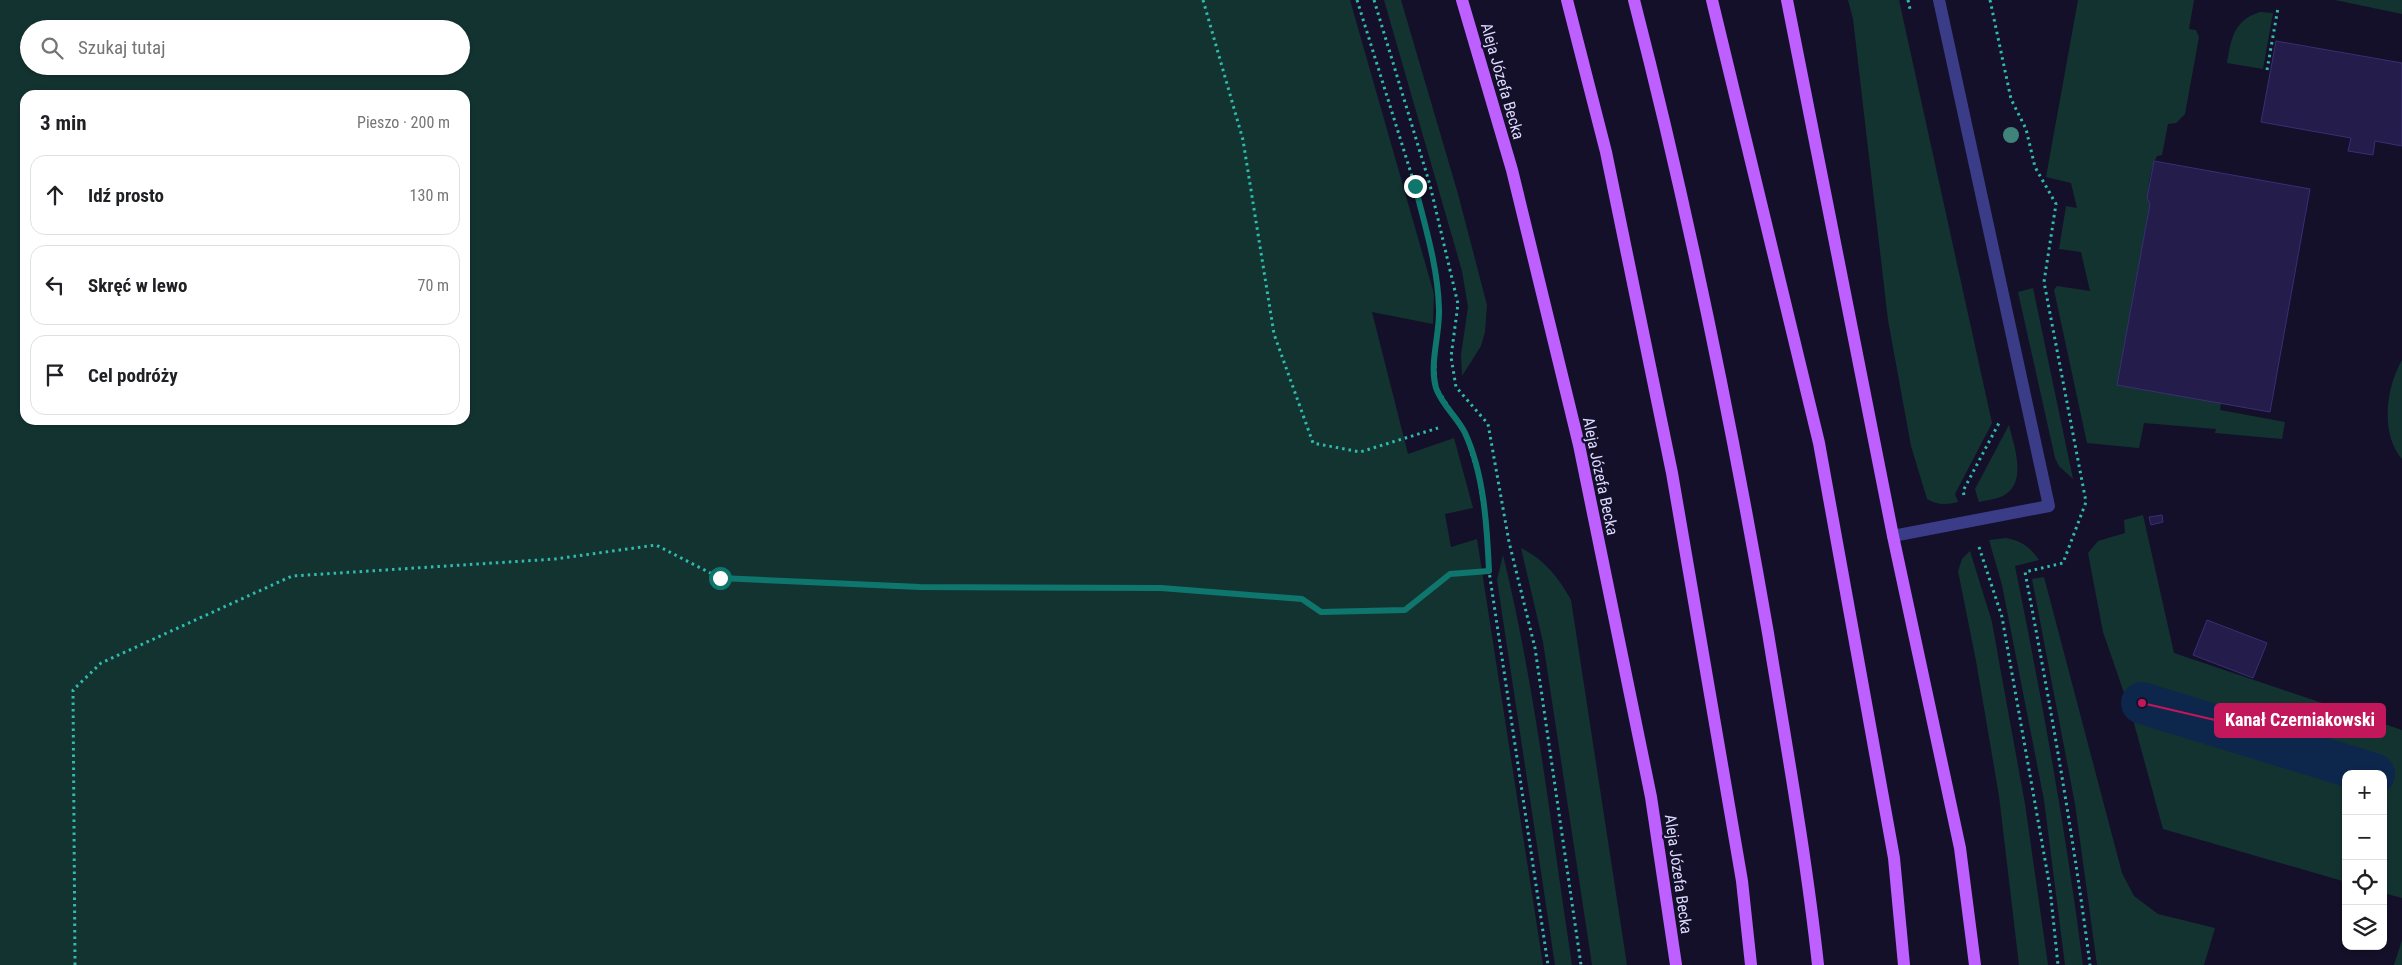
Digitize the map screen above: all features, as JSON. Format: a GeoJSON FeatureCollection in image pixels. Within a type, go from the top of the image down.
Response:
{"type":"FeatureCollection","features":[{"type":"Feature","properties":{"kind":"main road","name":"Aleja Józefa Becka"},"geometry":{"type":"LineString","coordinates":[[1462,0],[1512,170],[1579,445],[1651,797],[1676,965]]}},
{"type":"Feature","properties":{"kind":"main road"},"geometry":{"type":"LineString","coordinates":[[1567,0],[1606,152],[1672,473],[1742,881],[1751,965]]}},
{"type":"Feature","properties":{"kind":"main road"},"geometry":{"type":"LineString","coordinates":[[1634,0],[1670,138],[1737,456],[1808,871],[1818,965]]}},
{"type":"Feature","properties":{"kind":"main road"},"geometry":{"type":"LineString","coordinates":[[1712,0],[1819,443],[1894,858],[1904,965]]}},
{"type":"Feature","properties":{"kind":"main road"},"geometry":{"type":"LineString","coordinates":[[1787,0],[1893,536],[1960,848],[1975,965]]}},
{"type":"Feature","properties":{"kind":"lane"},"geometry":{"type":"LineString","coordinates":[[1893,536],[2049,506],[1939,0]]}},
{"type":"Feature","properties":{"kind":"path"},"geometry":{"type":"LineString","coordinates":[[1203,0],[1243,140],[1274,334],[1313,444],[1360,452],[1438,428]]}},
{"type":"Feature","properties":{"kind":"path"},"geometry":{"type":"LineString","coordinates":[[1357,0],[1415,186],[1437,276],[1440,309],[1435,362],[1436,387],[1465,433],[1478,475],[1488,539],[1489,571],[1548,965]]}},
{"type":"Feature","properties":{"kind":"path"},"geometry":{"type":"LineString","coordinates":[[1374,0],[1430,185],[1458,304],[1451,357],[1456,387],[1488,424],[1508,542],[1535,648],[1581,965]]}},
{"type":"Feature","properties":{"kind":"path"},"geometry":{"type":"LineString","coordinates":[[1908,0],[1910,10]]}},
{"type":"Feature","properties":{"kind":"path"},"geometry":{"type":"LineString","coordinates":[[1990,0],[2011,99],[2026,129],[2035,167],[2056,204],[2044,282],[2086,502],[2063,562],[2025,572],[2061,764],[2090,965]]}},
{"type":"Feature","properties":{"kind":"path"},"geometry":{"type":"LineString","coordinates":[[2267,70],[2278,8]]}},
{"type":"Feature","properties":{"kind":"path"},"geometry":{"type":"LineString","coordinates":[[1965,498],[1963,491],[2000,423],[1998,414]]}},
{"type":"Feature","properties":{"kind":"path"},"geometry":{"type":"LineString","coordinates":[[1979,544],[2002,617],[2050,888],[2058,965]]}},
{"type":"Feature","properties":{"kind":"path"},"geometry":{"type":"LineString","coordinates":[[75,965],[73,690],[101,663],[292,576],[555,559],[656,545],[720,578],[920,587],[1161,588],[1302,599],[1321,612],[1405,610],[1450,574],[1489,571]]}},
{"type":"Feature","properties":{"kind":"green space"},"geometry":{"type":"Polygon","coordinates":[[[0,0],[1350,0],[1434,294],[1433,324],[1372,312],[1408,454],[1454,438],[1473,508],[1445,514],[1451,547],[1477,539],[1543,965],[0,965],[0,0]]]}},
{"type":"Feature","properties":{"kind":"green space"},"geometry":{"type":"Polygon","coordinates":[[[1384,0],[1401,0],[1458,194],[1487,305],[1485,332],[1481,346],[1462,376],[1461,355],[1468,307],[1462,271],[1384,0]]]}},
{"type":"Feature","properties":{"kind":"green space"},"geometry":{"type":"Polygon","coordinates":[[[1848,0],[1899,0],[1992,423],[1955,494],[1958,502],[1954,503],[1938,503],[1927,499],[1911,446],[1888,320],[1853,19],[1848,0]]]}},
{"type":"Feature","properties":{"kind":"green space"},"geometry":{"type":"Polygon","coordinates":[[[2078,0],[2194,0],[2189,29],[2196,30],[2199,37],[2185,114],[2176,123],[2168,124],[2162,155],[2157,156],[2151,174],[2148,194],[2150,204],[2117,385],[2221,403],[2220,410],[2285,422],[2282,439],[2215,433],[2216,429],[2144,423],[2139,448],[2087,443],[2054,290],[2057,286],[2090,291],[2081,252],[2059,249],[2066,206],[2077,208],[2071,183],[2046,177],[2078,0]]]}},
{"type":"Feature","properties":{"kind":"green space"},"geometry":{"type":"Polygon","coordinates":[[[2335,0],[2402,0],[2402,14],[2335,0]]]}},
{"type":"Feature","properties":{"kind":"green space"},"geometry":{"type":"Polygon","coordinates":[[[2260,12],[2273,13],[2263,69],[2227,63],[2232,38],[2239,25],[2244,20],[2260,12]]]}},
{"type":"Feature","properties":{"kind":"green space"},"geometry":{"type":"Polygon","coordinates":[[[2033,288],[2073,479],[2059,466],[2055,458],[2018,292],[2033,288]]]}},
{"type":"Feature","properties":{"kind":"green space"},"geometry":{"type":"Polygon","coordinates":[[[2402,360],[2402,459],[2390,437],[2388,410],[2392,383],[2402,360]]]}},
{"type":"Feature","properties":{"kind":"green space"},"geometry":{"type":"Polygon","coordinates":[[[2009,425],[2016,453],[2017,473],[2015,482],[2011,490],[2003,496],[1979,502],[1975,489],[2009,425]]]}},
{"type":"Feature","properties":{"kind":"green space"},"geometry":{"type":"Polygon","coordinates":[[[2143,515],[2174,653],[2402,730],[2402,898],[2387,894],[2387,770],[2342,770],[2342,881],[2163,829],[2132,716],[2103,632],[2088,553],[2098,541],[2125,533],[2124,520],[2143,515]]]}},
{"type":"Feature","properties":{"kind":"green space"},"geometry":{"type":"Polygon","coordinates":[[[2006,538],[2025,545],[2039,560],[2015,566],[2053,765],[2083,965],[2065,965],[2044,800],[2002,585],[1989,540],[2006,538]]]}},
{"type":"Feature","properties":{"kind":"green space"},"geometry":{"type":"Polygon","coordinates":[[[1521,548],[1537,558],[1550,570],[1571,600],[1627,965],[1592,965],[1543,642],[1521,548]]]}},
{"type":"Feature","properties":{"kind":"green space"},"geometry":{"type":"Polygon","coordinates":[[[1970,551],[1992,622],[2025,804],[2048,965],[2019,965],[1999,796],[1976,661],[1958,571],[1962,559],[1970,551]]]}},
{"type":"Feature","properties":{"kind":"green space"},"geometry":{"type":"Polygon","coordinates":[[[1503,555],[1515,606],[1534,708],[1572,965],[1555,965],[1497,580],[1503,555]]]}},
{"type":"Feature","properties":{"kind":"green space"},"geometry":{"type":"Polygon","coordinates":[[[2044,577],[2122,873],[2134,896],[2158,914],[2215,928],[2204,965],[2097,965],[2075,804],[2032,579],[2044,577]]]}},
{"type":"Feature","properties":{"kind":"green space"},"geometry":{"type":"Polygon","coordinates":[[[2402,940],[2402,965],[2394,965],[2402,940]]]}},
{"type":"Feature","properties":{"kind":"building"},"geometry":{"type":"Polygon","coordinates":[[[2276,41],[2402,63],[2402,146],[2375,141],[2373,155],[2348,151],[2351,138],[2261,122],[2276,41]]]}},
{"type":"Feature","properties":{"kind":"building"},"geometry":{"type":"Polygon","coordinates":[[[2154,161],[2310,189],[2270,412],[2117,385],[2150,204],[2147,198],[2154,161]]]}},
{"type":"Feature","properties":{"kind":"building"},"geometry":{"type":"Polygon","coordinates":[[[2162,515],[2163,522],[2151,525],[2149,517],[2162,515]]]}},
{"type":"Feature","properties":{"kind":"building"},"geometry":{"type":"Polygon","coordinates":[[[2207,620],[2267,643],[2253,678],[2193,655],[2207,620]]]}},
{"type":"Feature","properties":{"kind":"waterway"},"geometry":{"type":"LineString","coordinates":[[2142,703],[2361,770]]}},
{"type":"Feature","properties":{"kind":"place","name":"Kanał Czerniakowski"},"geometry":{"type":"Point","coordinates":[2142,703]}},
{"type":"Feature","properties":{"kind":"route"},"geometry":{"type":"LineString","coordinates":[[720,578],[920,587],[1161,588],[1302,599],[1321,612],[1405,610],[1450,574],[1489,571],[1488,539],[1478,475],[1465,433],[1436,387],[1435,362],[1439,337],[1440,309],[1437,276],[1415,186]]}}]}
